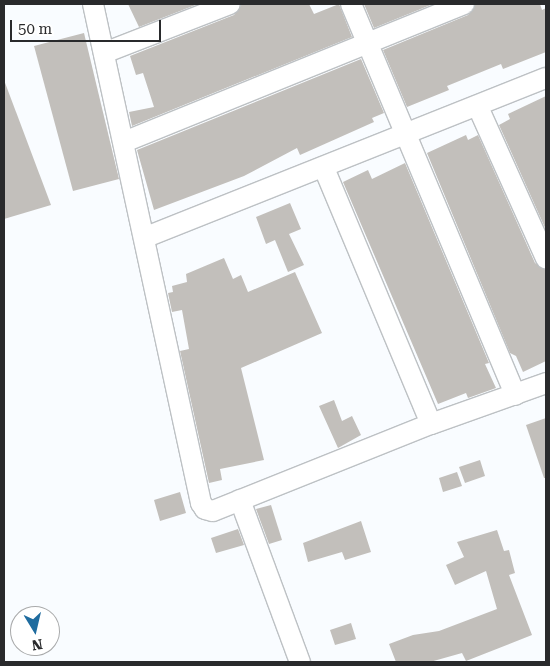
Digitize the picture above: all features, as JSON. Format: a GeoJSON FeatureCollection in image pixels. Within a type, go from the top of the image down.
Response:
{"type":"FeatureCollection","features":[{"type":"Feature","properties":{"kind":"street"},"geometry":{"type":"LineString","coordinates":[[93,4],[146,238],[201,503],[213,511],[431,424],[546,383]]}},
{"type":"Feature","properties":{"kind":"street"},"geometry":{"type":"LineString","coordinates":[[104,53],[230,4]]}},
{"type":"Feature","properties":{"kind":"street"},"geometry":{"type":"LineString","coordinates":[[351,4],[408,135],[515,395]]}},
{"type":"Feature","properties":{"kind":"street"},"geometry":{"type":"LineString","coordinates":[[124,142],[464,4]]}},
{"type":"Feature","properties":{"kind":"street"},"geometry":{"type":"LineString","coordinates":[[146,238],[408,135],[546,78]]}},
{"type":"Feature","properties":{"kind":"street"},"geometry":{"type":"LineString","coordinates":[[478,107],[546,258]]}},
{"type":"Feature","properties":{"kind":"street"},"geometry":{"type":"LineString","coordinates":[[324,168],[431,424]]}},
{"type":"Feature","properties":{"kind":"street"},"geometry":{"type":"LineString","coordinates":[[240,500],[300,662]]}},
{"type":"Feature","properties":{"kind":"building"},"geometry":{"type":"Polygon","coordinates":[[[128,4],[198,4],[139,27],[128,4]]]}},
{"type":"Feature","properties":{"kind":"building"},"geometry":{"type":"Polygon","coordinates":[[[242,4],[309,4],[314,14],[339,4],[352,37],[132,126],[129,112],[154,107],[143,73],[136,75],[130,56],[234,15],[242,4]]]}},
{"type":"Feature","properties":{"kind":"building"},"geometry":{"type":"Polygon","coordinates":[[[364,4],[433,4],[374,28],[364,4]]]}},
{"type":"Feature","properties":{"kind":"building"},"geometry":{"type":"Polygon","coordinates":[[[476,4],[540,4],[542,10],[546,8],[546,52],[503,69],[501,64],[447,86],[449,90],[407,107],[383,50],[468,15],[476,4]]]}},
{"type":"Feature","properties":{"kind":"building"},"geometry":{"type":"Polygon","coordinates":[[[84,33],[119,179],[73,191],[34,46],[84,33]]]}},
{"type":"Feature","properties":{"kind":"building"},"geometry":{"type":"Polygon","coordinates":[[[361,59],[384,113],[372,118],[374,122],[300,155],[297,148],[244,176],[154,210],[137,150],[361,59]]]}},
{"type":"Feature","properties":{"kind":"building"},"geometry":{"type":"Polygon","coordinates":[[[4,80],[51,205],[4,219],[4,80]]]}},
{"type":"Feature","properties":{"kind":"building"},"geometry":{"type":"Polygon","coordinates":[[[546,96],[546,230],[499,125],[510,119],[508,114],[546,96]]]}},
{"type":"Feature","properties":{"kind":"building"},"geometry":{"type":"Polygon","coordinates":[[[466,135],[468,140],[478,135],[535,263],[546,270],[546,361],[523,372],[516,356],[510,353],[427,153],[466,135]]]}},
{"type":"Feature","properties":{"kind":"building"},"geometry":{"type":"Polygon","coordinates":[[[405,163],[489,363],[485,364],[496,388],[468,398],[466,393],[438,404],[343,182],[368,170],[372,179],[405,163]]]}},
{"type":"Feature","properties":{"kind":"building"},"geometry":{"type":"Polygon","coordinates":[[[290,203],[301,229],[289,234],[304,265],[288,272],[275,240],[266,244],[256,217],[290,203]]]}},
{"type":"Feature","properties":{"kind":"building"},"geometry":{"type":"Polygon","coordinates":[[[224,258],[233,279],[241,275],[248,292],[295,272],[322,333],[241,368],[264,460],[220,469],[222,480],[209,483],[180,351],[189,349],[182,310],[172,312],[168,293],[173,292],[172,286],[187,282],[186,274],[224,258]]]}},
{"type":"Feature","properties":{"kind":"building"},"geometry":{"type":"Polygon","coordinates":[[[334,400],[342,421],[352,416],[361,435],[338,448],[319,406],[334,400]]]}},
{"type":"Feature","properties":{"kind":"building"},"geometry":{"type":"Polygon","coordinates":[[[546,418],[546,478],[544,478],[526,425],[546,418]]]}},
{"type":"Feature","properties":{"kind":"building"},"geometry":{"type":"Polygon","coordinates":[[[480,460],[485,476],[465,483],[459,467],[480,460]]]}},
{"type":"Feature","properties":{"kind":"building"},"geometry":{"type":"Polygon","coordinates":[[[457,472],[462,486],[443,492],[439,478],[457,472]]]}},
{"type":"Feature","properties":{"kind":"building"},"geometry":{"type":"Polygon","coordinates":[[[180,492],[186,513],[160,521],[154,500],[180,492]]]}},
{"type":"Feature","properties":{"kind":"building"},"geometry":{"type":"Polygon","coordinates":[[[271,505],[282,540],[269,544],[256,509],[271,505]]]}},
{"type":"Feature","properties":{"kind":"building"},"geometry":{"type":"Polygon","coordinates":[[[361,521],[371,552],[345,560],[342,552],[308,562],[303,543],[361,521]]]}},
{"type":"Feature","properties":{"kind":"building"},"geometry":{"type":"Polygon","coordinates":[[[238,529],[244,545],[216,553],[211,538],[238,529]]]}},
{"type":"Feature","properties":{"kind":"building"},"geometry":{"type":"Polygon","coordinates":[[[497,530],[504,551],[509,550],[515,573],[509,575],[532,635],[466,661],[462,653],[430,662],[396,662],[389,644],[413,635],[439,631],[497,609],[486,571],[455,585],[446,565],[464,557],[457,542],[497,530]]]}},
{"type":"Feature","properties":{"kind":"building"},"geometry":{"type":"Polygon","coordinates":[[[351,623],[356,639],[335,645],[330,630],[351,623]]]}}]}
